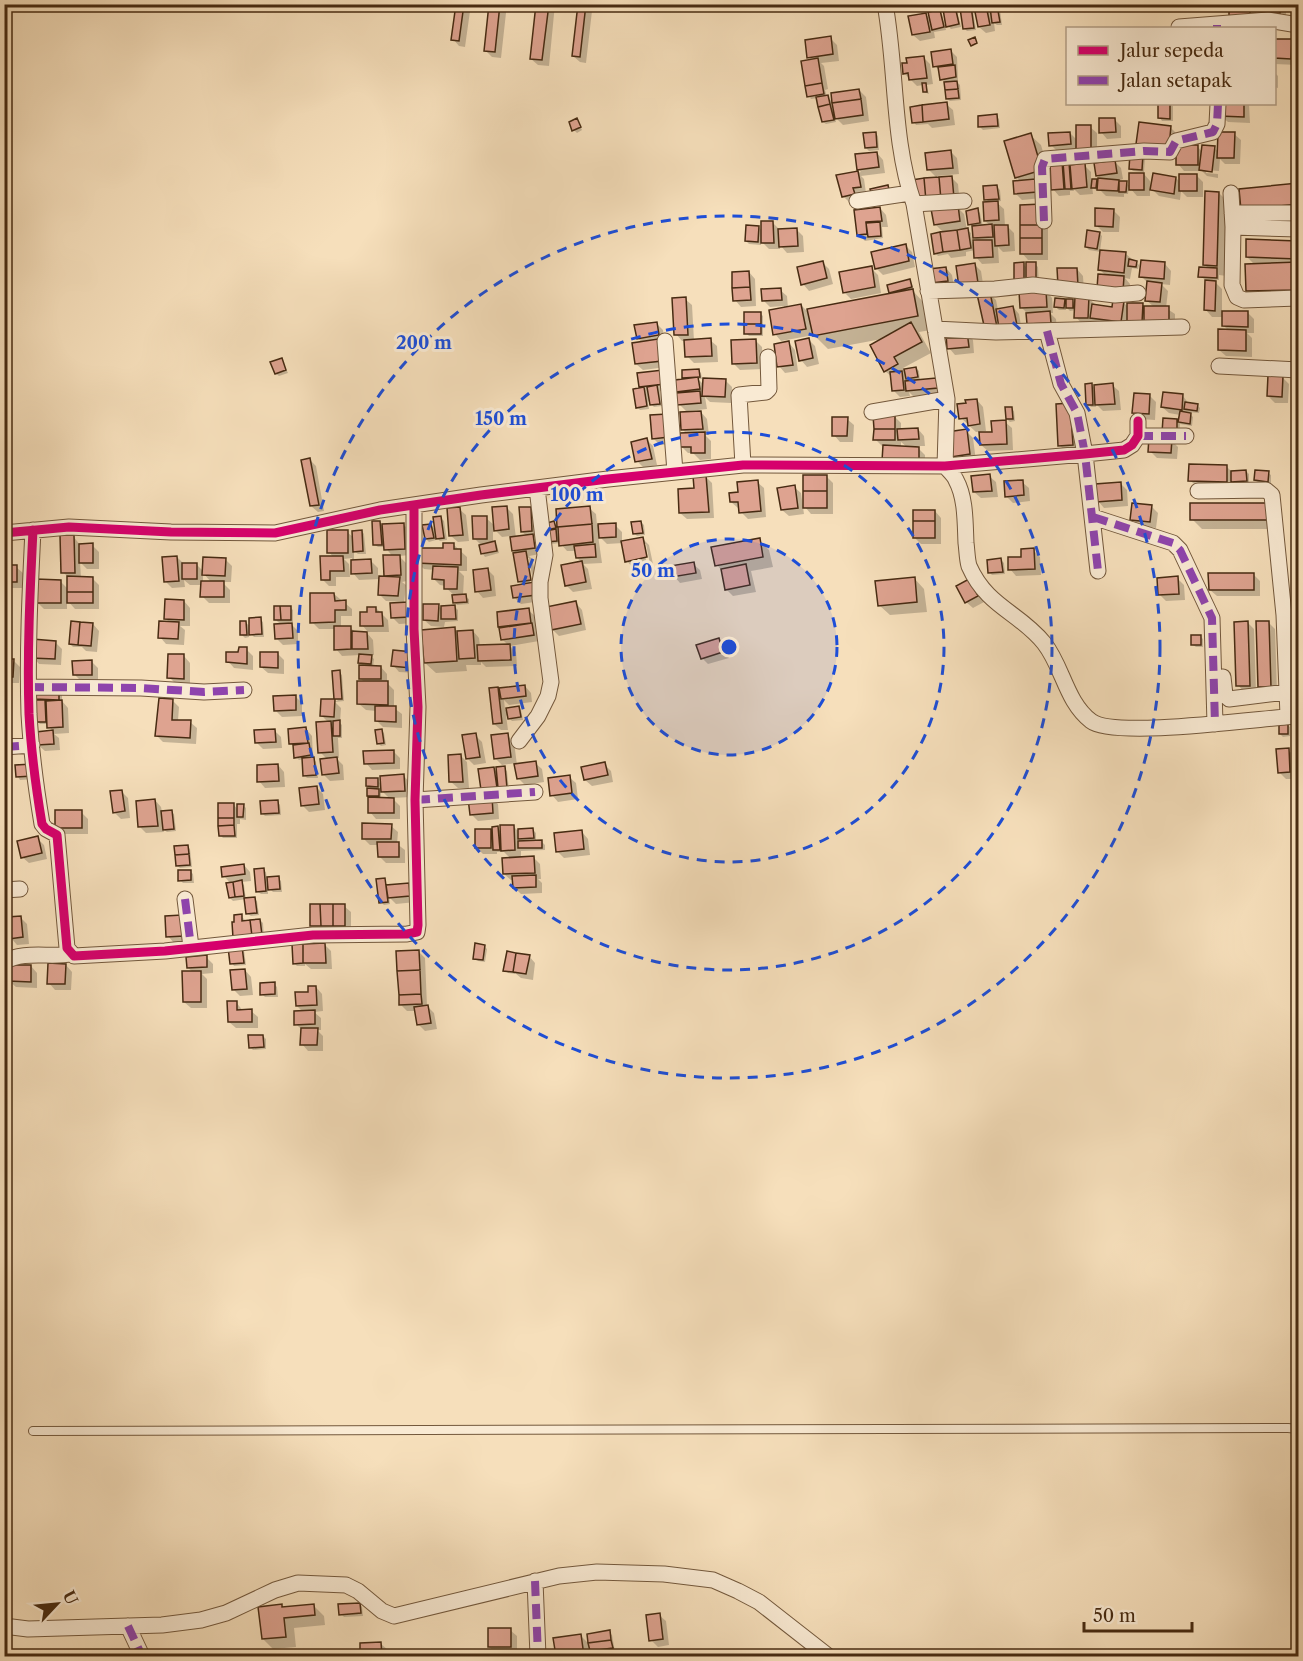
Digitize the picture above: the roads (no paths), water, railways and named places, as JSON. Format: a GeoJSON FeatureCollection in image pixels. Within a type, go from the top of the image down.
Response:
{"type":"FeatureCollection","features":[{"type":"Feature","properties":{"kind":"street"},"geometry":{"type":"LineString","coordinates":[[885,4],[899,135],[947,399],[945,466],[957,481],[961,494],[968,563],[977,581],[990,598],[1045,644],[1072,698],[1092,723],[1106,728],[1126,729],[1294,716],[1287,692],[1291,615],[1272,495],[1269,491],[1198,491]]}},
{"type":"Feature","properties":{"kind":"street"},"geometry":{"type":"LineString","coordinates":[[1179,27],[1217,27],[1268,20],[1299,25]]}},
{"type":"Feature","properties":{"kind":"street"},"geometry":{"type":"LineString","coordinates":[[1044,221],[1042,167],[1045,159],[1144,151],[1170,152],[1176,141],[1213,132],[1217,124],[1218,105]]}},
{"type":"Feature","properties":{"kind":"street"},"geometry":{"type":"LineString","coordinates":[[1232,193],[1232,285],[1237,297],[1244,300],[1299,298]]}},
{"type":"Feature","properties":{"kind":"street"},"geometry":{"type":"LineString","coordinates":[[857,201],[912,199],[964,201]]}},
{"type":"Feature","properties":{"kind":"street"},"geometry":{"type":"LineString","coordinates":[[1233,220],[1299,213]]}},
{"type":"Feature","properties":{"kind":"street"},"geometry":{"type":"LineString","coordinates":[[1233,220],[1299,229]]}},
{"type":"Feature","properties":{"kind":"street"},"geometry":{"type":"LineString","coordinates":[[928,291],[995,289],[1033,285],[1115,295],[1138,293]]}},
{"type":"Feature","properties":{"kind":"street"},"geometry":{"type":"LineString","coordinates":[[935,329],[996,332],[1182,327]]}},
{"type":"Feature","properties":{"kind":"street"},"geometry":{"type":"LineString","coordinates":[[1047,331],[1061,384],[1077,413],[1085,454],[1098,571]]}},
{"type":"Feature","properties":{"kind":"street"},"geometry":{"type":"LineString","coordinates":[[665,340],[675,472]]}},
{"type":"Feature","properties":{"kind":"street"},"geometry":{"type":"LineString","coordinates":[[743,465],[739,395],[766,392],[769,389],[768,357]]}},
{"type":"Feature","properties":{"kind":"street"},"geometry":{"type":"LineString","coordinates":[[1219,366],[1299,370]]}},
{"type":"Feature","properties":{"kind":"street"},"geometry":{"type":"LineString","coordinates":[[872,412],[947,399]]}},
{"type":"Feature","properties":{"kind":"street"},"geometry":{"type":"LineString","coordinates":[[4,533],[69,527],[171,532],[275,533],[380,510],[675,472],[743,465],[945,466],[1125,450],[1132,445],[1138,428],[1186,436]]}},
{"type":"Feature","properties":{"kind":"street"},"geometry":{"type":"LineString","coordinates":[[519,741],[538,716],[548,696],[551,682],[540,598],[540,582],[545,555],[537,488]]}},
{"type":"Feature","properties":{"kind":"street"},"geometry":{"type":"LineString","coordinates":[[4,962],[31,955],[81,956],[191,948],[313,935],[417,932],[415,800],[418,707],[414,629],[414,506]]}},
{"type":"Feature","properties":{"kind":"street"},"geometry":{"type":"LineString","coordinates":[[1093,517],[1173,543],[1180,550],[1212,618],[1215,723]]}},
{"type":"Feature","properties":{"kind":"street"},"geometry":{"type":"LineString","coordinates":[[33,530],[29,620],[32,745],[42,824],[57,835],[66,942],[71,954]]}},
{"type":"Feature","properties":{"kind":"street"},"geometry":{"type":"LineString","coordinates":[[1215,662],[1221,664],[1225,695],[1229,699],[1287,692]]}},
{"type":"Feature","properties":{"kind":"street"},"geometry":{"type":"LineString","coordinates":[[29,687],[141,688],[204,692],[244,690]]}},
{"type":"Feature","properties":{"kind":"street"},"geometry":{"type":"LineString","coordinates":[[4,747],[32,745]]}},
{"type":"Feature","properties":{"kind":"street"},"geometry":{"type":"LineString","coordinates":[[415,800],[535,792]]}},
{"type":"Feature","properties":{"kind":"street"},"geometry":{"type":"LineString","coordinates":[[185,899],[191,948]]}},
{"type":"Feature","properties":{"kind":"street"},"geometry":{"type":"LineString","coordinates":[[4,1626],[28,1629],[128,1626],[214,1618],[275,1590],[298,1584],[346,1585],[358,1591],[382,1611],[394,1616],[535,1581],[597,1572],[664,1574],[713,1580],[759,1602],[828,1656]]}},
{"type":"Feature","properties":{"kind":"street"},"geometry":{"type":"LineString","coordinates":[[535,1581],[538,1656]]}},
{"type":"Feature","properties":{"kind":"street"},"geometry":{"type":"LineString","coordinates":[[128,1626],[142,1656]]}},
{"type":"Feature","properties":{"kind":"lane"},"geometry":{"type":"LineString","coordinates":[[33,1431],[1299,1429]]}}]}
